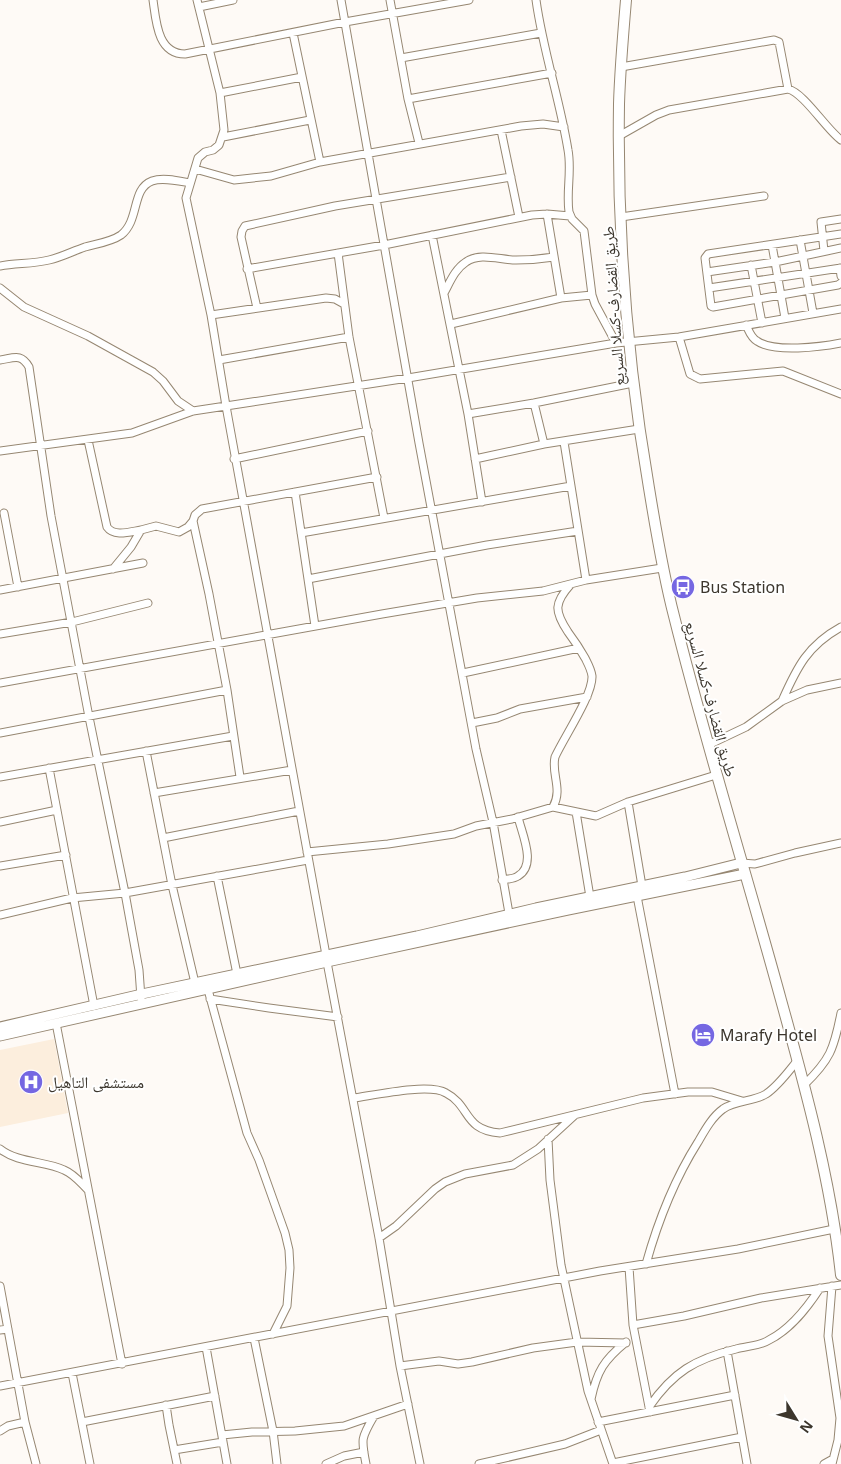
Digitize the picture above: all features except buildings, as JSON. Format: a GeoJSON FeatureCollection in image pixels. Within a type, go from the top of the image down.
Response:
{"type":"FeatureCollection","features":[{"type":"Feature","properties":{"kind":"highway","name":"طريق القضارف-كسلا السريع"},"geometry":{"type":"LineString","coordinates":[[626,0],[621,67],[619,136],[624,291],[628,342],[639,429],[662,568],[716,775],[798,1061],[839,1248],[841,1275]]}},
{"type":"Feature","properties":{"kind":"main road"},"geometry":{"type":"LineString","coordinates":[[510,918],[590,897],[742,863]]}},
{"type":"Feature","properties":{"kind":"main road"},"geometry":{"type":"LineString","coordinates":[[0,1027],[94,1006],[141,999],[207,985],[510,918],[637,896],[745,874]]}},
{"type":"Feature","properties":{"kind":"main road"},"geometry":{"type":"LineString","coordinates":[[0,1036],[56,1024],[195,983],[207,985],[237,974],[326,958]]}},
{"type":"Feature","properties":{"kind":"street"},"geometry":{"type":"LineString","coordinates":[[153,0],[163,42],[181,54],[465,0]]}},
{"type":"Feature","properties":{"kind":"street"},"geometry":{"type":"LineString","coordinates":[[233,0],[198,4],[220,93],[224,121],[223,137],[217,148],[202,154],[196,162],[186,198],[211,315],[234,459],[326,958],[354,1098],[400,1366],[420,1464]]}},
{"type":"Feature","properties":{"kind":"street"},"geometry":{"type":"LineString","coordinates":[[341,0],[369,154],[375,200],[476,749],[493,822],[510,918]]}},
{"type":"Feature","properties":{"kind":"street"},"geometry":{"type":"LineString","coordinates":[[390,0],[408,99],[419,143]]}},
{"type":"Feature","properties":{"kind":"street"},"geometry":{"type":"LineString","coordinates":[[536,0],[541,33],[552,72],[570,160],[568,204],[570,216],[584,231],[592,294],[595,304],[616,343]]}},
{"type":"Feature","properties":{"kind":"street"},"geometry":{"type":"LineString","coordinates":[[293,33],[320,162]]}},
{"type":"Feature","properties":{"kind":"street"},"geometry":{"type":"LineString","coordinates":[[401,58],[541,33]]}},
{"type":"Feature","properties":{"kind":"street"},"geometry":{"type":"LineString","coordinates":[[621,67],[774,40],[779,42],[788,90]]}},
{"type":"Feature","properties":{"kind":"street"},"geometry":{"type":"LineString","coordinates":[[408,99],[552,72]]}},
{"type":"Feature","properties":{"kind":"street"},"geometry":{"type":"LineString","coordinates":[[220,93],[302,77]]}},
{"type":"Feature","properties":{"kind":"street"},"geometry":{"type":"LineString","coordinates":[[619,136],[656,115],[669,110],[788,90],[798,93],[826,126],[841,140]]}},
{"type":"Feature","properties":{"kind":"street"},"geometry":{"type":"LineString","coordinates":[[223,137],[310,120]]}},
{"type":"Feature","properties":{"kind":"street"},"geometry":{"type":"LineString","coordinates":[[195,169],[234,180],[271,176],[320,162],[419,143],[521,126],[543,124],[564,127]]}},
{"type":"Feature","properties":{"kind":"street"},"geometry":{"type":"LineString","coordinates":[[501,130],[519,218]]}},
{"type":"Feature","properties":{"kind":"street"},"geometry":{"type":"LineString","coordinates":[[257,308],[242,237],[242,231],[245,226],[335,206],[511,177]]}},
{"type":"Feature","properties":{"kind":"street"},"geometry":{"type":"LineString","coordinates":[[0,266],[49,260],[120,235],[129,226],[134,217],[139,193],[144,186],[153,181],[190,183]]}},
{"type":"Feature","properties":{"kind":"street"},"geometry":{"type":"LineString","coordinates":[[621,217],[764,196]]}},
{"type":"Feature","properties":{"kind":"street"},"geometry":{"type":"LineString","coordinates":[[248,269],[384,245],[519,218],[547,214],[570,216]]}},
{"type":"Feature","properties":{"kind":"street"},"geometry":{"type":"LineString","coordinates":[[547,214],[561,298]]}},
{"type":"Feature","properties":{"kind":"street"},"geometry":{"type":"LineString","coordinates":[[824,251],[822,222],[841,220]]}},
{"type":"Feature","properties":{"kind":"street"},"geometry":{"type":"LineString","coordinates":[[841,234],[708,254],[705,258],[711,306],[713,307],[841,283]]}},
{"type":"Feature","properties":{"kind":"street"},"geometry":{"type":"LineString","coordinates":[[432,235],[468,414],[482,502]]}},
{"type":"Feature","properties":{"kind":"street"},"geometry":{"type":"LineString","coordinates":[[800,240],[813,313]]}},
{"type":"Feature","properties":{"kind":"street"},"geometry":{"type":"LineString","coordinates":[[772,245],[785,318]]}},
{"type":"Feature","properties":{"kind":"street"},"geometry":{"type":"LineString","coordinates":[[707,272],[775,262],[841,248]]}},
{"type":"Feature","properties":{"kind":"street"},"geometry":{"type":"LineString","coordinates":[[338,253],[349,337],[384,518]]}},
{"type":"Feature","properties":{"kind":"street"},"geometry":{"type":"LineString","coordinates":[[444,293],[456,272],[471,259],[484,257],[524,260],[554,258]]}},
{"type":"Feature","properties":{"kind":"street"},"geometry":{"type":"LineString","coordinates":[[752,266],[762,322]]}},
{"type":"Feature","properties":{"kind":"street"},"geometry":{"type":"LineString","coordinates":[[709,288],[840,268],[841,276]]}},
{"type":"Feature","properties":{"kind":"street"},"geometry":{"type":"LineString","coordinates":[[0,288],[24,307],[88,336],[153,372],[163,381],[178,401],[192,411]]}},
{"type":"Feature","properties":{"kind":"street"},"geometry":{"type":"LineString","coordinates":[[450,324],[561,298],[592,294]]}},
{"type":"Feature","properties":{"kind":"street"},"geometry":{"type":"LineString","coordinates":[[211,315],[326,298],[335,299],[344,304]]}},
{"type":"Feature","properties":{"kind":"street"},"geometry":{"type":"LineString","coordinates":[[0,452],[88,440],[142,430],[192,411],[408,378],[616,343],[679,337],[841,308]]}},
{"type":"Feature","properties":{"kind":"street"},"geometry":{"type":"LineString","coordinates":[[746,325],[753,339],[764,344],[804,349],[841,343]]}},
{"type":"Feature","properties":{"kind":"street"},"geometry":{"type":"LineString","coordinates":[[219,360],[349,337]]}},
{"type":"Feature","properties":{"kind":"street"},"geometry":{"type":"LineString","coordinates":[[679,337],[690,374],[695,377],[707,378],[783,371],[841,394]]}},
{"type":"Feature","properties":{"kind":"street"},"geometry":{"type":"LineString","coordinates":[[0,360],[20,357],[25,360],[29,367],[51,516],[97,759],[125,893],[139,970],[141,999]]}},
{"type":"Feature","properties":{"kind":"street"},"geometry":{"type":"LineString","coordinates":[[468,414],[633,383]]}},
{"type":"Feature","properties":{"kind":"street"},"geometry":{"type":"LineString","coordinates":[[534,403],[544,444]]}},
{"type":"Feature","properties":{"kind":"street"},"geometry":{"type":"LineString","coordinates":[[476,459],[544,444],[639,429]]}},
{"type":"Feature","properties":{"kind":"street"},"geometry":{"type":"LineString","coordinates":[[234,459],[368,431]]}},
{"type":"Feature","properties":{"kind":"street"},"geometry":{"type":"LineString","coordinates":[[88,440],[107,527],[110,531],[116,533],[156,526],[179,532],[188,527],[195,515],[202,509],[242,500],[376,477]]}},
{"type":"Feature","properties":{"kind":"street"},"geometry":{"type":"LineString","coordinates":[[564,442],[586,580]]}},
{"type":"Feature","properties":{"kind":"street"},"geometry":{"type":"LineString","coordinates":[[301,533],[571,486]]}},
{"type":"Feature","properties":{"kind":"street"},"geometry":{"type":"LineString","coordinates":[[295,492],[315,626]]}},
{"type":"Feature","properties":{"kind":"street"},"geometry":{"type":"LineString","coordinates":[[4,513],[18,587]]}},
{"type":"Feature","properties":{"kind":"street"},"geometry":{"type":"LineString","coordinates":[[193,521],[227,690],[240,778]]}},
{"type":"Feature","properties":{"kind":"street"},"geometry":{"type":"LineString","coordinates":[[113,569],[131,547],[140,530]]}},
{"type":"Feature","properties":{"kind":"street"},"geometry":{"type":"LineString","coordinates":[[308,579],[578,530]]}},
{"type":"Feature","properties":{"kind":"street"},"geometry":{"type":"LineString","coordinates":[[0,590],[64,579],[143,562]]}},
{"type":"Feature","properties":{"kind":"street"},"geometry":{"type":"LineString","coordinates":[[0,683],[81,670],[217,642],[267,635],[450,602],[526,594],[586,580],[662,568]]}},
{"type":"Feature","properties":{"kind":"street"},"geometry":{"type":"LineString","coordinates":[[554,807],[558,793],[555,757],[587,697],[592,675],[579,648],[558,615],[561,599],[572,584]]}},
{"type":"Feature","properties":{"kind":"street"},"geometry":{"type":"LineString","coordinates":[[0,634],[72,622],[148,604]]}},
{"type":"Feature","properties":{"kind":"street"},"geometry":{"type":"LineString","coordinates":[[782,700],[804,658],[818,641],[841,627]]}},
{"type":"Feature","properties":{"kind":"street"},"geometry":{"type":"LineString","coordinates":[[463,673],[579,648]]}},
{"type":"Feature","properties":{"kind":"street"},"geometry":{"type":"LineString","coordinates":[[708,745],[746,727],[782,700],[807,690],[841,683]]}},
{"type":"Feature","properties":{"kind":"street"},"geometry":{"type":"LineString","coordinates":[[0,733],[227,690]]}},
{"type":"Feature","properties":{"kind":"street"},"geometry":{"type":"LineString","coordinates":[[472,723],[498,718],[520,709],[587,697]]}},
{"type":"Feature","properties":{"kind":"street"},"geometry":{"type":"LineString","coordinates":[[0,777],[233,736]]}},
{"type":"Feature","properties":{"kind":"street"},"geometry":{"type":"LineString","coordinates":[[146,751],[172,885],[195,983]]}},
{"type":"Feature","properties":{"kind":"street"},"geometry":{"type":"LineString","coordinates":[[49,768],[66,855],[72,898],[94,1006]]}},
{"type":"Feature","properties":{"kind":"street"},"geometry":{"type":"LineString","coordinates":[[154,793],[292,770]]}},
{"type":"Feature","properties":{"kind":"street"},"geometry":{"type":"LineString","coordinates":[[0,914],[72,898],[125,893],[172,885],[308,856],[454,834],[554,807],[596,816],[628,802],[716,775]]}},
{"type":"Feature","properties":{"kind":"street"},"geometry":{"type":"LineString","coordinates":[[628,802],[642,886]]}},
{"type":"Feature","properties":{"kind":"street"},"geometry":{"type":"LineString","coordinates":[[0,822],[57,810]]}},
{"type":"Feature","properties":{"kind":"street"},"geometry":{"type":"LineString","coordinates":[[163,838],[299,811]]}},
{"type":"Feature","properties":{"kind":"street"},"geometry":{"type":"LineString","coordinates":[[576,812],[590,897]]}},
{"type":"Feature","properties":{"kind":"street"},"geometry":{"type":"LineString","coordinates":[[502,880],[517,877],[524,871],[528,862],[518,817]]}},
{"type":"Feature","properties":{"kind":"street"},"geometry":{"type":"LineString","coordinates":[[742,863],[754,864],[841,843]]}},
{"type":"Feature","properties":{"kind":"street"},"geometry":{"type":"LineString","coordinates":[[0,866],[66,855]]}},
{"type":"Feature","properties":{"kind":"street"},"geometry":{"type":"LineString","coordinates":[[745,874],[754,864]]}},
{"type":"Feature","properties":{"kind":"street"},"geometry":{"type":"LineString","coordinates":[[217,876],[237,974]]}},
{"type":"Feature","properties":{"kind":"street"},"geometry":{"type":"LineString","coordinates":[[637,896],[675,1094]]}},
{"type":"Feature","properties":{"kind":"street"},"geometry":{"type":"LineString","coordinates":[[207,985],[247,1133],[259,1160],[285,1233],[289,1250],[290,1268],[287,1306],[273,1334]]}},
{"type":"Feature","properties":{"kind":"street"},"geometry":{"type":"LineString","coordinates":[[210,998],[269,1008],[338,1016]]}},
{"type":"Feature","properties":{"kind":"street"},"geometry":{"type":"LineString","coordinates":[[804,1085],[822,1067],[829,1055],[841,1013]]}},
{"type":"Feature","properties":{"kind":"street"},"geometry":{"type":"LineString","coordinates":[[56,1024],[122,1364]]}},
{"type":"Feature","properties":{"kind":"street"},"geometry":{"type":"LineString","coordinates":[[646,1264],[664,1209],[689,1156],[713,1119],[723,1109],[765,1094],[798,1061]]}},
{"type":"Feature","properties":{"kind":"street"},"geometry":{"type":"LineString","coordinates":[[354,1098],[427,1089],[440,1090],[455,1099],[477,1126],[483,1130],[500,1133],[643,1098],[712,1092],[742,1101]]}},
{"type":"Feature","properties":{"kind":"street"},"geometry":{"type":"LineString","coordinates":[[379,1238],[396,1226],[444,1182],[465,1174],[513,1165],[538,1149],[577,1113]]}},
{"type":"Feature","properties":{"kind":"street"},"geometry":{"type":"LineString","coordinates":[[548,1139],[550,1180],[558,1245],[577,1342],[591,1401],[613,1464],[742,1437]]}},
{"type":"Feature","properties":{"kind":"street"},"geometry":{"type":"LineString","coordinates":[[0,1149],[24,1159],[62,1169],[74,1175],[88,1190]]}},
{"type":"Feature","properties":{"kind":"street"},"geometry":{"type":"LineString","coordinates":[[0,1386],[565,1278],[738,1249],[834,1229]]}},
{"type":"Feature","properties":{"kind":"street"},"geometry":{"type":"LineString","coordinates":[[629,1267],[633,1325],[650,1409]]}},
{"type":"Feature","properties":{"kind":"street"},"geometry":{"type":"LineString","coordinates":[[633,1325],[674,1318],[762,1298],[841,1285]]}},
{"type":"Feature","properties":{"kind":"street"},"geometry":{"type":"LineString","coordinates":[[0,1286],[25,1422],[36,1464]]}},
{"type":"Feature","properties":{"kind":"street"},"geometry":{"type":"LineString","coordinates":[[824,1464],[832,1462],[838,1440],[840,1418],[839,1397],[828,1336],[832,1286]]}},
{"type":"Feature","properties":{"kind":"street"},"geometry":{"type":"LineString","coordinates":[[650,1409],[664,1386],[686,1367],[727,1351],[767,1342],[777,1336],[801,1314],[820,1288]]}},
{"type":"Feature","properties":{"kind":"street"},"geometry":{"type":"LineString","coordinates":[[0,1330],[8,1328]]}},
{"type":"Feature","properties":{"kind":"street"},"geometry":{"type":"LineString","coordinates":[[591,1401],[594,1382],[599,1370],[606,1360],[635,1336]]}},
{"type":"Feature","properties":{"kind":"street"},"geometry":{"type":"LineString","coordinates":[[254,1338],[273,1431],[277,1464]]}},
{"type":"Feature","properties":{"kind":"street"},"geometry":{"type":"LineString","coordinates":[[400,1366],[439,1361],[458,1364],[533,1348],[577,1342],[626,1343]]}},
{"type":"Feature","properties":{"kind":"street"},"geometry":{"type":"LineString","coordinates":[[206,1347],[227,1464]]}},
{"type":"Feature","properties":{"kind":"street"},"geometry":{"type":"LineString","coordinates":[[727,1351],[747,1464]]}},
{"type":"Feature","properties":{"kind":"street"},"geometry":{"type":"LineString","coordinates":[[72,1373],[90,1464]]}},
{"type":"Feature","properties":{"kind":"street"},"geometry":{"type":"LineString","coordinates":[[82,1422],[215,1396]]}},
{"type":"Feature","properties":{"kind":"street"},"geometry":{"type":"LineString","coordinates":[[598,1422],[650,1409],[735,1396]]}},
{"type":"Feature","properties":{"kind":"street"},"geometry":{"type":"LineString","coordinates":[[174,1450],[222,1438],[273,1431],[295,1431],[344,1426],[408,1404]]}},
{"type":"Feature","properties":{"kind":"street"},"geometry":{"type":"LineString","coordinates":[[166,1405],[177,1464]]}},
{"type":"Feature","properties":{"kind":"street"},"geometry":{"type":"LineString","coordinates":[[366,1464],[362,1438],[374,1416]]}},
{"type":"Feature","properties":{"kind":"street"},"geometry":{"type":"LineString","coordinates":[[0,1431],[8,1426],[25,1422]]}},
{"type":"Feature","properties":{"kind":"street"},"geometry":{"type":"LineString","coordinates":[[479,1464],[565,1444],[601,1430]]}},
{"type":"Feature","properties":{"kind":"street"},"geometry":{"type":"LineString","coordinates":[[326,1464],[344,1456],[364,1452]]}},
{"type":"Feature","properties":{"kind":"shaded area","name":"مستشفى التاهيل"},"geometry":{"type":"Polygon","coordinates":[[[54,1039],[68,1113],[0,1127],[0,1050],[54,1039]]]}},
{"type":"Feature","properties":{"kind":"place","name":"Bus Station"},"geometry":{"type":"Point","coordinates":[683,587]}},
{"type":"Feature","properties":{"kind":"place","name":"Marafy Hotel"},"geometry":{"type":"Point","coordinates":[703,1035]}},
{"type":"Feature","properties":{"kind":"place","name":"مستشفى التاهيل"},"geometry":{"type":"Point","coordinates":[31,1082]}}]}
